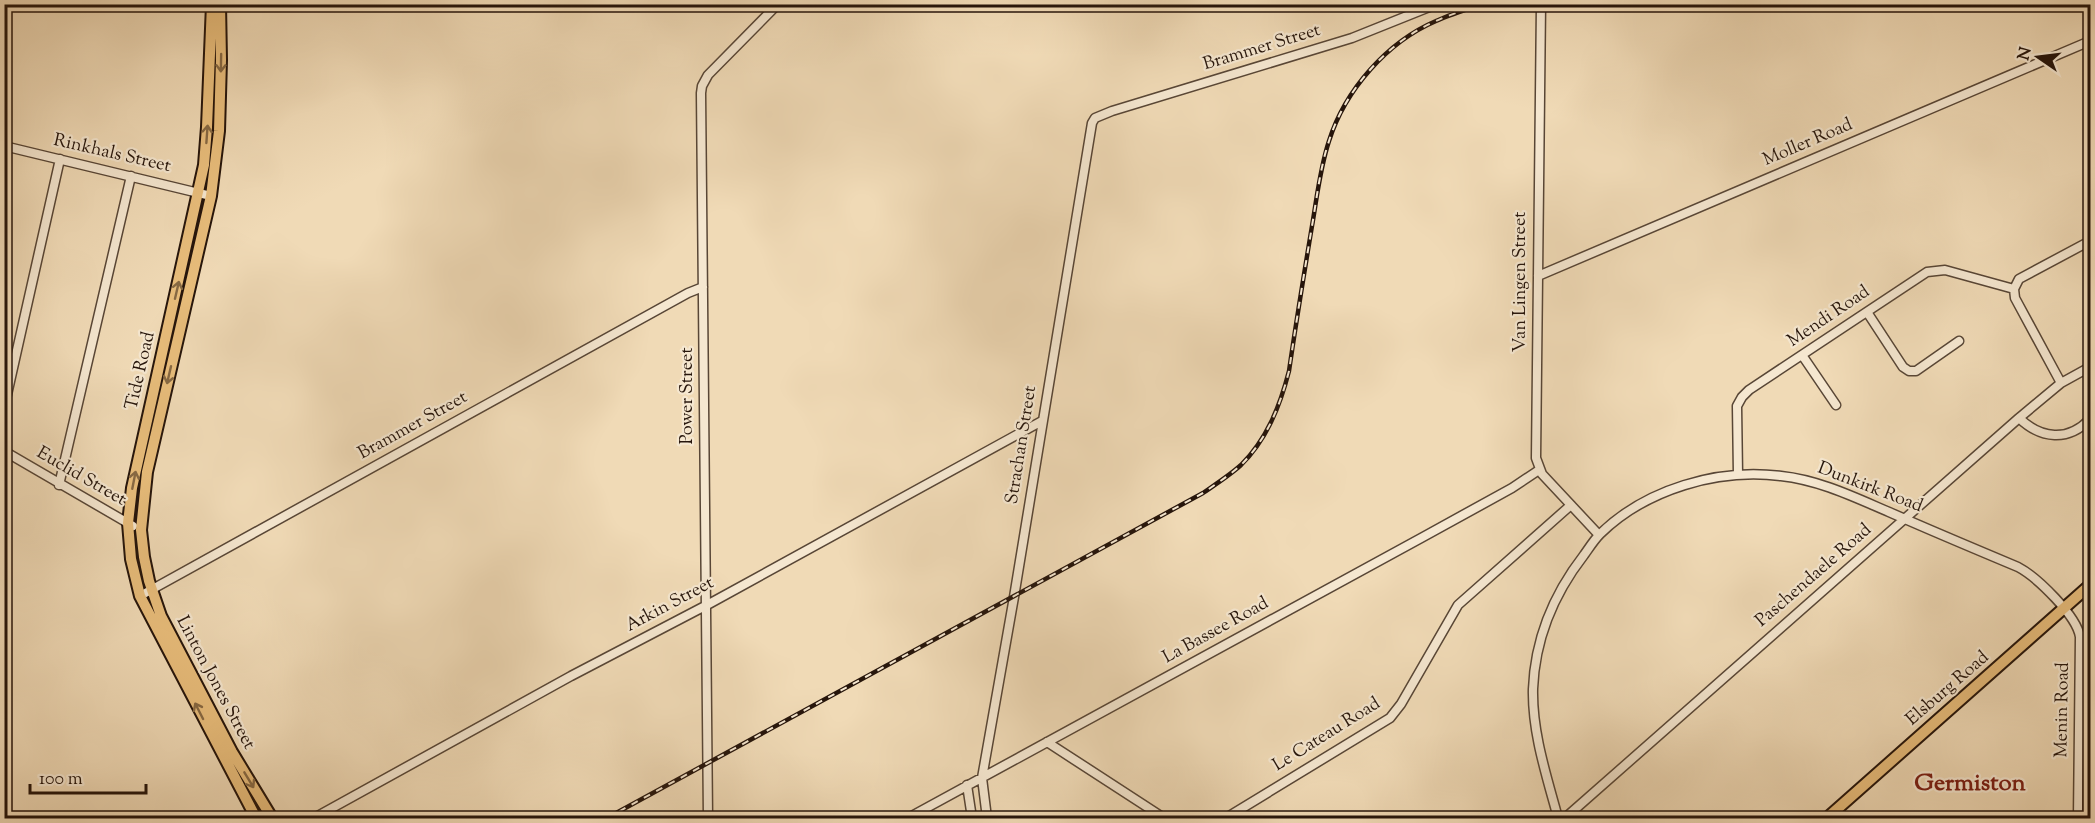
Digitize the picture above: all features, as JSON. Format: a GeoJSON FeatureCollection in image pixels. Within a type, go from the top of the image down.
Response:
{"type":"FeatureCollection","features":[{"type":"Feature","properties":{"kind":"main road","name":"Tide Road"},"geometry":{"type":"LineString","coordinates":[[131,559],[128,523],[140,449],[199,192],[207,127],[212,4]]}},
{"type":"Feature","properties":{"kind":"main road","name":"Tide Road"},"geometry":{"type":"LineString","coordinates":[[144,557],[141,530],[147,472],[211,196],[220,122],[220,4]]}},
{"type":"Feature","properties":{"kind":"main road","name":"Linton Jones Street"},"geometry":{"type":"LineString","coordinates":[[144,557],[161,616],[233,764],[256,819]]}},
{"type":"Feature","properties":{"kind":"main road","name":"Linton Jones Street"},"geometry":{"type":"LineString","coordinates":[[131,559],[140,596],[233,764],[272,819]]}},
{"type":"Feature","properties":{"kind":"main road","name":"Elsburg Road"},"geometry":{"type":"LineString","coordinates":[[1827,819],[2091,585]]}},
{"type":"Feature","properties":{"kind":"street","name":"Power Street"},"geometry":{"type":"LineString","coordinates":[[708,819],[702,86],[708,75],[778,4]]}},
{"type":"Feature","properties":{"kind":"street","name":"Brammer Street"},"geometry":{"type":"LineString","coordinates":[[1095,118],[1127,106],[1352,38],[1437,4]]}},
{"type":"Feature","properties":{"kind":"street","name":"Van Lingen Street"},"geometry":{"type":"LineString","coordinates":[[1539,470],[1536,451],[1541,4]]}},
{"type":"Feature","properties":{"kind":"street","name":"Moller Road"},"geometry":{"type":"LineString","coordinates":[[1538,276],[2091,40]]}},
{"type":"Feature","properties":{"kind":"street","name":"Strachan Street"},"geometry":{"type":"LineString","coordinates":[[987,819],[982,778],[1090,131],[1095,118]]}},
{"type":"Feature","properties":{"kind":"street","name":"Rinkhals Street"},"geometry":{"type":"LineString","coordinates":[[4,146],[211,196]]}},
{"type":"Feature","properties":{"kind":"street"},"geometry":{"type":"LineString","coordinates":[[4,408],[60,159]]}},
{"type":"Feature","properties":{"kind":"street"},"geometry":{"type":"LineString","coordinates":[[59,485],[131,176]]}},
{"type":"Feature","properties":{"kind":"street"},"geometry":{"type":"LineString","coordinates":[[2061,383],[2015,298],[2014,289],[2019,279],[2091,241]]}},
{"type":"Feature","properties":{"kind":"street","name":"Mendi Road"},"geometry":{"type":"LineString","coordinates":[[1738,475],[1737,411],[1739,402],[1749,390],[1922,274],[1945,270],[2014,289]]}},
{"type":"Feature","properties":{"kind":"street","name":"Brammer Street"},"geometry":{"type":"LineString","coordinates":[[140,596],[592,345],[688,293],[704,287]]}},
{"type":"Feature","properties":{"kind":"street"},"geometry":{"type":"LineString","coordinates":[[1867,312],[1903,367],[1909,371],[1916,371],[1959,341]]}},
{"type":"Feature","properties":{"kind":"street"},"geometry":{"type":"LineString","coordinates":[[1802,355],[1836,405]]}},
{"type":"Feature","properties":{"kind":"street","name":"Paschendaele Road"},"geometry":{"type":"LineString","coordinates":[[1565,819],[2019,418],[2061,383],[2091,367]]}},
{"type":"Feature","properties":{"kind":"street"},"geometry":{"type":"LineString","coordinates":[[2019,418],[2036,432],[2054,435],[2071,433],[2091,419]]}},
{"type":"Feature","properties":{"kind":"street","name":"Arkin Street"},"geometry":{"type":"LineString","coordinates":[[314,819],[449,746],[571,676],[707,605],[1042,421]]}},
{"type":"Feature","properties":{"kind":"street","name":"Euclid Street"},"geometry":{"type":"LineString","coordinates":[[4,451],[59,485],[141,530]]}},
{"type":"Feature","properties":{"kind":"street"},"geometry":{"type":"LineString","coordinates":[[1539,470],[1599,535]]}},
{"type":"Feature","properties":{"kind":"street","name":"La Bassee Road"},"geometry":{"type":"LineString","coordinates":[[908,819],[1462,515],[1539,470]]}},
{"type":"Feature","properties":{"kind":"street","name":"Dunkirk Road"},"geometry":{"type":"LineString","coordinates":[[1558,819],[1535,720],[1533,694],[1536,661],[1544,625],[1556,597],[1599,535],[1631,511],[1661,494],[1711,478],[1738,475],[1783,476],[1815,483],[1837,490],[2025,571],[2038,581],[2063,608]]}},
{"type":"Feature","properties":{"kind":"street","name":"Le Cateau Road"},"geometry":{"type":"LineString","coordinates":[[1226,819],[1390,718],[1401,704],[1458,605],[1571,505]]}},
{"type":"Feature","properties":{"kind":"street","name":"Menin Road"},"geometry":{"type":"LineString","coordinates":[[2063,608],[2076,625],[2080,637],[2078,819]]}},
{"type":"Feature","properties":{"kind":"street"},"geometry":{"type":"LineString","coordinates":[[1047,742],[1164,819]]}},
{"type":"Feature","properties":{"kind":"street"},"geometry":{"type":"LineString","coordinates":[[967,785],[972,819]]}},
{"type":"Feature","properties":{"kind":"railway"},"geometry":{"type":"LineString","coordinates":[[607,818],[1203,493],[1241,465],[1265,433],[1277,409],[1289,371],[1321,172],[1336,122],[1357,86],[1370,70],[1401,41],[1436,21],[1484,4]]}},
{"type":"Feature","properties":{"kind":"district","name":"Germiston"},"geometry":{"type":"Point","coordinates":[1970,784]}}]}
